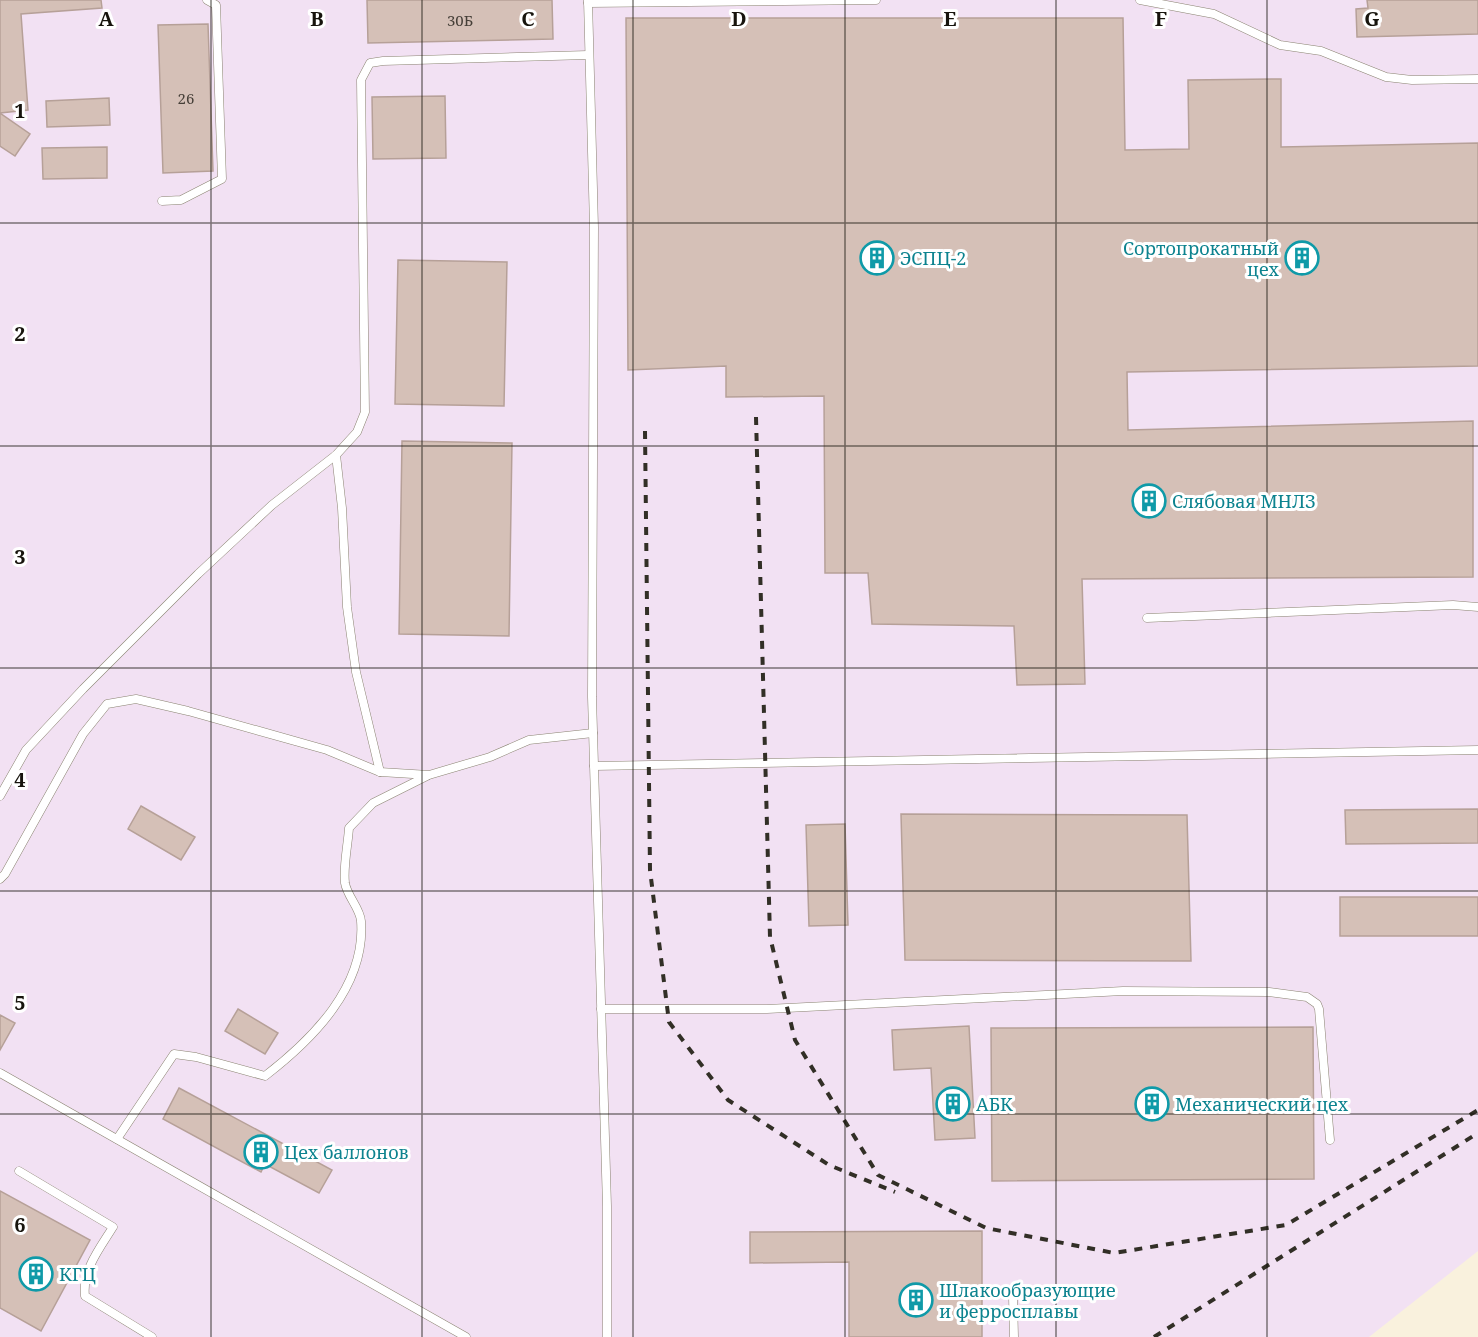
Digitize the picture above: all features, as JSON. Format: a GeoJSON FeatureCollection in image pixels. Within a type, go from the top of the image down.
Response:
{"type":"FeatureCollection","features":[{"type":"Feature","properties":{"kind":"lane"},"geometry":{"type":"LineString","coordinates":[[162,201],[181,200],[222,179],[216,5],[207,0]]}},
{"type":"Feature","properties":{"kind":"lane"},"geometry":{"type":"LineString","coordinates":[[607,1337],[607,1206],[592,697],[594,227],[588,2],[876,0]]}},
{"type":"Feature","properties":{"kind":"lane"},"geometry":{"type":"LineString","coordinates":[[1140,0],[1214,14],[1280,45],[1321,51],[1386,77],[1412,80],[1478,79]]}},
{"type":"Feature","properties":{"kind":"lane"},"geometry":{"type":"LineString","coordinates":[[0,796],[27,750],[83,689],[198,574],[272,505],[336,455],[357,432],[365,412],[361,80],[370,63],[588,55]]}},
{"type":"Feature","properties":{"kind":"lane"},"geometry":{"type":"LineString","coordinates":[[336,455],[342,508],[347,608],[356,672],[380,772]]}},
{"type":"Feature","properties":{"kind":"lane"},"geometry":{"type":"LineString","coordinates":[[1147,618],[1453,605],[1478,608]]}},
{"type":"Feature","properties":{"kind":"lane"},"geometry":{"type":"LineString","coordinates":[[0,879],[5,874],[83,734],[107,704],[136,699],[188,711],[327,750],[380,772],[429,775]]}},
{"type":"Feature","properties":{"kind":"lane"},"geometry":{"type":"LineString","coordinates":[[117,1139],[174,1054],[196,1057],[265,1076],[295,1052],[342,998],[359,952],[361,919],[345,884],[349,828],[374,803],[429,775],[490,757],[529,740],[593,733]]}},
{"type":"Feature","properties":{"kind":"lane"},"geometry":{"type":"LineString","coordinates":[[594,766],[1478,750]]}},
{"type":"Feature","properties":{"kind":"lane"},"geometry":{"type":"LineString","coordinates":[[601,1009],[767,1008],[1123,991],[1269,992],[1301,996],[1312,1000],[1319,1009],[1330,1140]]}},
{"type":"Feature","properties":{"kind":"lane"},"geometry":{"type":"LineString","coordinates":[[0,1072],[466,1337]]}},
{"type":"Feature","properties":{"kind":"lane"},"geometry":{"type":"LineString","coordinates":[[19,1171],[113,1227],[89,1267],[83,1283],[85,1296],[152,1337]]}},
{"type":"Feature","properties":{"kind":"lane"},"geometry":{"type":"LineString","coordinates":[[1013,1297],[1014,1337]]}},
{"type":"Feature","properties":{"kind":"shaded area"},"geometry":{"type":"Polygon","coordinates":[[[0,0],[1478,0],[1478,1251],[1369,1337],[0,1337],[0,0]]]}},
{"type":"Feature","properties":{"kind":"building"},"geometry":{"type":"Polygon","coordinates":[[[0,0],[101,0],[102,8],[21,14],[28,110],[0,113],[0,0]]]}},
{"type":"Feature","properties":{"kind":"building"},"geometry":{"type":"Polygon","coordinates":[[[367,0],[552,0],[553,39],[368,43],[367,0]]]}},
{"type":"Feature","properties":{"kind":"building"},"geometry":{"type":"Polygon","coordinates":[[[1367,0],[1478,0],[1478,34],[1357,37],[1356,9],[1368,8],[1367,0]]]}},
{"type":"Feature","properties":{"kind":"building"},"geometry":{"type":"Polygon","coordinates":[[[626,18],[1123,18],[1125,150],[1189,149],[1188,80],[1281,79],[1281,147],[1478,143],[1478,366],[1127,372],[1128,430],[1473,421],[1473,577],[1082,579],[1085,684],[1017,685],[1014,626],[872,624],[868,573],[825,573],[824,396],[726,397],[726,366],[628,370],[626,18]]]}},
{"type":"Feature","properties":{"kind":"building"},"geometry":{"type":"Polygon","coordinates":[[[208,24],[213,171],[163,173],[158,25],[208,24]]]}},
{"type":"Feature","properties":{"kind":"building"},"geometry":{"type":"Polygon","coordinates":[[[445,96],[446,158],[373,159],[372,97],[445,96]]]}},
{"type":"Feature","properties":{"kind":"building"},"geometry":{"type":"Polygon","coordinates":[[[109,98],[110,125],[47,127],[46,101],[109,98]]]}},
{"type":"Feature","properties":{"kind":"building"},"geometry":{"type":"Polygon","coordinates":[[[0,113],[30,134],[15,156],[0,146],[0,113]]]}},
{"type":"Feature","properties":{"kind":"building"},"geometry":{"type":"Polygon","coordinates":[[[107,147],[107,178],[43,179],[42,148],[107,147]]]}},
{"type":"Feature","properties":{"kind":"building"},"geometry":{"type":"Polygon","coordinates":[[[398,260],[507,262],[504,406],[395,404],[398,260]]]}},
{"type":"Feature","properties":{"kind":"building"},"geometry":{"type":"Polygon","coordinates":[[[402,441],[512,443],[509,636],[399,634],[402,441]]]}},
{"type":"Feature","properties":{"kind":"building"},"geometry":{"type":"Polygon","coordinates":[[[141,806],[195,837],[181,860],[128,829],[141,806]]]}},
{"type":"Feature","properties":{"kind":"building"},"geometry":{"type":"Polygon","coordinates":[[[1478,809],[1478,843],[1346,844],[1345,810],[1478,809]]]}},
{"type":"Feature","properties":{"kind":"building"},"geometry":{"type":"Polygon","coordinates":[[[901,814],[1187,815],[1191,961],[905,960],[901,814]]]}},
{"type":"Feature","properties":{"kind":"building"},"geometry":{"type":"Polygon","coordinates":[[[845,824],[848,925],[809,926],[806,825],[845,824]]]}},
{"type":"Feature","properties":{"kind":"building"},"geometry":{"type":"Polygon","coordinates":[[[1340,897],[1478,897],[1478,936],[1340,936],[1340,897]]]}},
{"type":"Feature","properties":{"kind":"building"},"geometry":{"type":"Polygon","coordinates":[[[238,1009],[278,1033],[265,1054],[225,1031],[238,1009]]]}},
{"type":"Feature","properties":{"kind":"building"},"geometry":{"type":"Polygon","coordinates":[[[0,1015],[15,1023],[0,1050],[0,1015]]]}},
{"type":"Feature","properties":{"kind":"building","name":"АБК"},"geometry":{"type":"Polygon","coordinates":[[[969,1026],[975,1138],[935,1140],[931,1068],[894,1070],[892,1030],[969,1026]]]}},
{"type":"Feature","properties":{"kind":"building","name":"Механический цех"},"geometry":{"type":"Polygon","coordinates":[[[1313,1027],[1314,1179],[992,1181],[991,1028],[1313,1027]]]}},
{"type":"Feature","properties":{"kind":"building","name":"Цех баллонов"},"geometry":{"type":"Polygon","coordinates":[[[179,1088],[332,1170],[319,1193],[265,1164],[261,1172],[163,1119],[179,1088]]]}},
{"type":"Feature","properties":{"kind":"building","name":"КГЦ"},"geometry":{"type":"Polygon","coordinates":[[[0,1191],[90,1240],[41,1331],[0,1308],[0,1191]]]}},
{"type":"Feature","properties":{"kind":"building","name":"Шлакообразующие и ферросплавы"},"geometry":{"type":"Polygon","coordinates":[[[982,1231],[982,1337],[849,1337],[849,1262],[750,1263],[750,1232],[982,1231]]]}},
{"type":"Feature","properties":{"kind":"railway"},"geometry":{"type":"LineString","coordinates":[[756,417],[770,937],[795,1040],[878,1175],[986,1228],[1114,1253],[1286,1225],[1478,1110]]}},
{"type":"Feature","properties":{"kind":"railway"},"geometry":{"type":"LineString","coordinates":[[645,431],[650,870],[669,1022],[728,1100],[829,1165],[895,1192]]}},
{"type":"Feature","properties":{"kind":"railway"},"geometry":{"type":"LineString","coordinates":[[1154,1337],[1478,1133]]}},
{"type":"Feature","properties":{"kind":"place","name":"ЭСПЦ-2"},"geometry":{"type":"Point","coordinates":[877,258]}},
{"type":"Feature","properties":{"kind":"place","name":"Сортопрокатный цех"},"geometry":{"type":"Point","coordinates":[1302,258]}},
{"type":"Feature","properties":{"kind":"place","name":"Слябовая МНЛЗ"},"geometry":{"type":"Point","coordinates":[1149,501]}},
{"type":"Feature","properties":{"kind":"place","name":"АБК"},"geometry":{"type":"Point","coordinates":[953,1104]}},
{"type":"Feature","properties":{"kind":"place","name":"Механический цех"},"geometry":{"type":"Point","coordinates":[1152,1104]}},
{"type":"Feature","properties":{"kind":"place","name":"Цех баллонов"},"geometry":{"type":"Point","coordinates":[261,1152]}},
{"type":"Feature","properties":{"kind":"place","name":"КГЦ"},"geometry":{"type":"Point","coordinates":[36,1274]}},
{"type":"Feature","properties":{"kind":"place","name":"Шлакообразующие и ферросплавы"},"geometry":{"type":"Point","coordinates":[916,1300]}}]}
